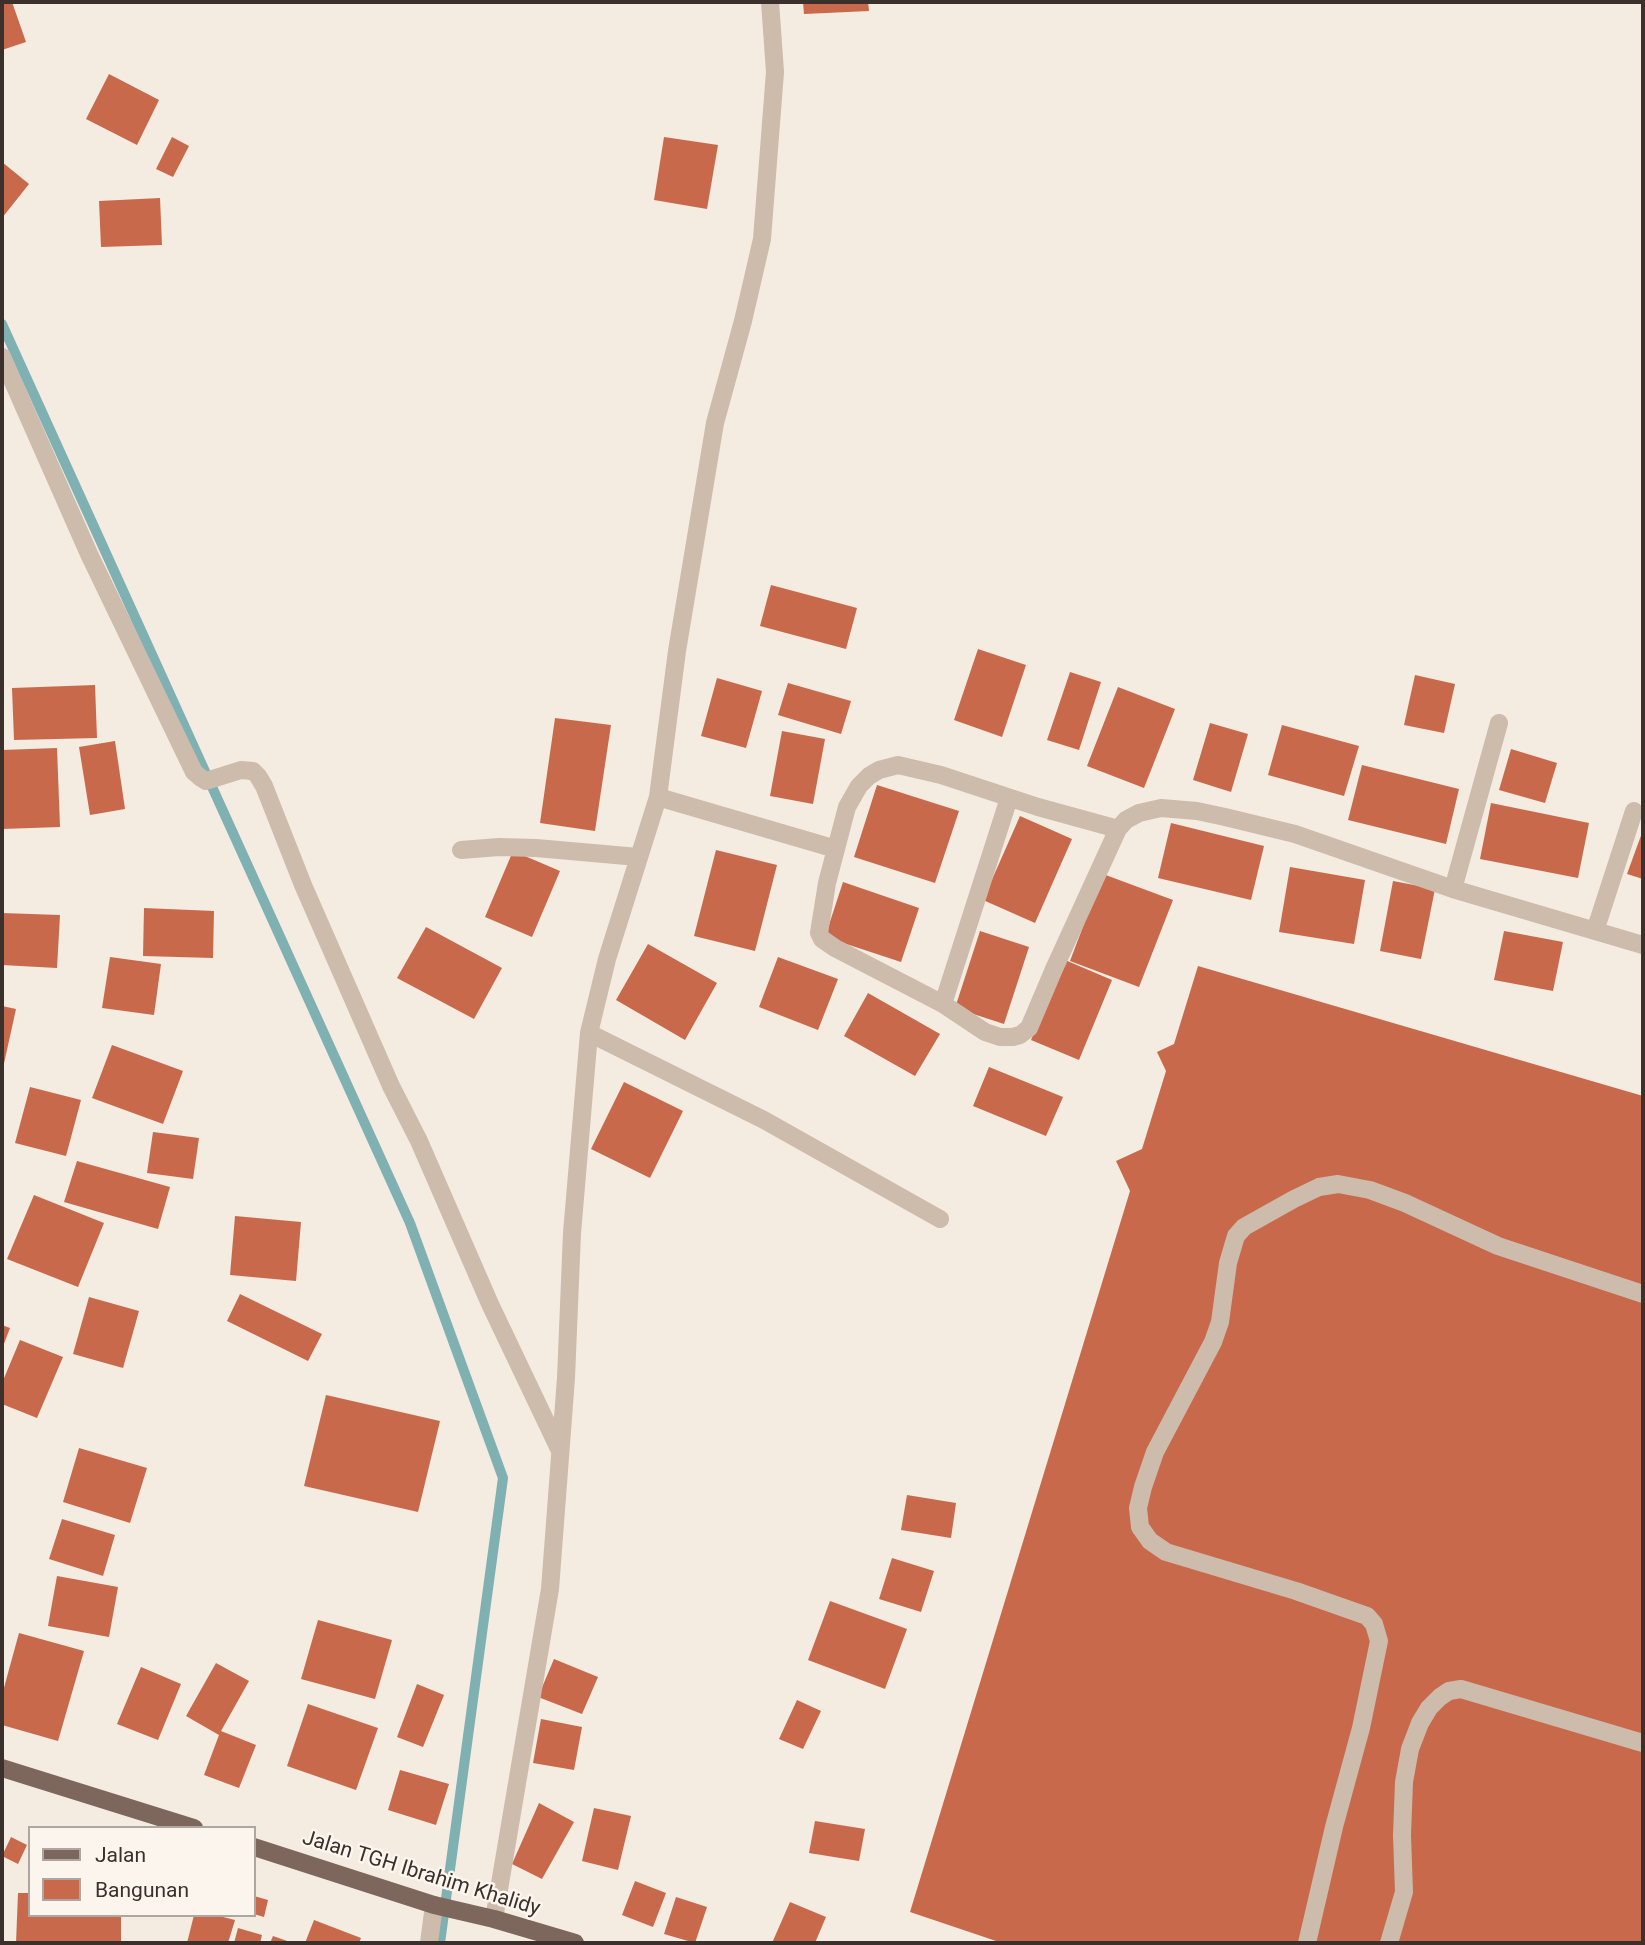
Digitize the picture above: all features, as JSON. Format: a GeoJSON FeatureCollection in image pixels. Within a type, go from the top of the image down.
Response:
{"type":"FeatureCollection","features":[{"type":"Feature","properties":{"kind":"main road"},"geometry":{"type":"LineString","coordinates":[[2,1768],[188,1826]]}},
{"type":"Feature","properties":{"kind":"main road","name":"Jalan TGH Ibrahim Khalidy"},"geometry":{"type":"LineString","coordinates":[[256,1848],[438,1905],[575,1943]]}},
{"type":"Feature","properties":{"kind":"street"},"geometry":{"type":"LineString","coordinates":[[488,1918],[550,1589],[566,1378],[572,1233],[589,1033],[607,959],[658,797],[677,651],[715,423],[762,239],[775,72],[770,2]]}},
{"type":"Feature","properties":{"kind":"street"},"geometry":{"type":"LineString","coordinates":[[2,357],[89,554],[194,772],[206,781],[241,771],[253,771],[264,786],[303,885],[391,1086],[419,1140],[490,1304],[560,1451]]}},
{"type":"Feature","properties":{"kind":"street"},"geometry":{"type":"LineString","coordinates":[[1453,889],[1499,723]]}},
{"type":"Feature","properties":{"kind":"street"},"geometry":{"type":"LineString","coordinates":[[1118,829],[919,769],[898,765],[879,770],[859,786],[847,807],[821,909],[819,929],[822,939],[943,1004],[985,1032],[1000,1037],[1020,1035],[1028,1028],[1118,829],[1126,820],[1139,813],[1161,808],[1197,811],[1294,834],[1453,889],[1643,945]]}},
{"type":"Feature","properties":{"kind":"street"},"geometry":{"type":"LineString","coordinates":[[658,797],[835,849]]}},
{"type":"Feature","properties":{"kind":"street"},"geometry":{"type":"LineString","coordinates":[[943,1004],[1009,798]]}},
{"type":"Feature","properties":{"kind":"street"},"geometry":{"type":"LineString","coordinates":[[1595,931],[1634,811]]}},
{"type":"Feature","properties":{"kind":"street"},"geometry":{"type":"LineString","coordinates":[[461,850],[511,847],[638,857]]}},
{"type":"Feature","properties":{"kind":"street"},"geometry":{"type":"LineString","coordinates":[[589,1033],[764,1119],[940,1219]]}},
{"type":"Feature","properties":{"kind":"street"},"geometry":{"type":"LineString","coordinates":[[1307,1943],[1380,1641],[1374,1624],[1367,1616],[1296,1591],[1166,1552],[1150,1541],[1140,1527],[1138,1508],[1155,1452],[1213,1342],[1220,1322],[1228,1263],[1236,1236],[1244,1227],[1294,1199],[1320,1187],[1338,1184],[1370,1190],[1405,1203],[1498,1246],[1643,1294]]}},
{"type":"Feature","properties":{"kind":"street"},"geometry":{"type":"LineString","coordinates":[[1389,1943],[1404,1892],[1402,1822],[1404,1782],[1410,1749],[1420,1723],[1440,1697],[1449,1691],[1461,1689],[1643,1743]]}},
{"type":"Feature","properties":{"kind":"street"},"geometry":{"type":"LineString","coordinates":[[429,1943],[438,1905]]}},
{"type":"Feature","properties":{"kind":"building"},"geometry":{"type":"Polygon","coordinates":[[[2,2],[12,2],[26,42],[2,50],[2,2]]]}},
{"type":"Feature","properties":{"kind":"building"},"geometry":{"type":"Polygon","coordinates":[[[803,2],[868,2],[869,11],[804,14],[803,2]]]}},
{"type":"Feature","properties":{"kind":"building"},"geometry":{"type":"Polygon","coordinates":[[[109,74],[159,100],[137,145],[86,119],[109,74]]]}},
{"type":"Feature","properties":{"kind":"building"},"geometry":{"type":"Polygon","coordinates":[[[172,137],[189,146],[173,177],[156,169],[172,137]]]}},
{"type":"Feature","properties":{"kind":"building"},"geometry":{"type":"Polygon","coordinates":[[[664,137],[718,145],[707,209],[654,200],[664,137]]]}},
{"type":"Feature","properties":{"kind":"building"},"geometry":{"type":"Polygon","coordinates":[[[2,162],[29,184],[2,218],[2,162]]]}},
{"type":"Feature","properties":{"kind":"building"},"geometry":{"type":"Polygon","coordinates":[[[160,198],[162,245],[101,247],[99,201],[160,198]]]}},
{"type":"Feature","properties":{"kind":"building"},"geometry":{"type":"Polygon","coordinates":[[[771,585],[857,608],[846,649],[760,626],[771,585]]]}},
{"type":"Feature","properties":{"kind":"building"},"geometry":{"type":"Polygon","coordinates":[[[978,649],[1026,665],[1002,737],[954,720],[978,649]]]}},
{"type":"Feature","properties":{"kind":"building"},"geometry":{"type":"Polygon","coordinates":[[[1070,672],[1101,682],[1079,750],[1047,740],[1070,672]]]}},
{"type":"Feature","properties":{"kind":"building"},"geometry":{"type":"Polygon","coordinates":[[[1415,675],[1455,684],[1444,733],[1404,725],[1415,675]]]}},
{"type":"Feature","properties":{"kind":"building"},"geometry":{"type":"Polygon","coordinates":[[[717,678],[762,691],[746,748],[701,736],[717,678]]]}},
{"type":"Feature","properties":{"kind":"building"},"geometry":{"type":"Polygon","coordinates":[[[788,683],[851,701],[841,734],[778,715],[788,683]]]}},
{"type":"Feature","properties":{"kind":"building"},"geometry":{"type":"Polygon","coordinates":[[[95,685],[97,738],[14,740],[12,688],[95,685]]]}},
{"type":"Feature","properties":{"kind":"building"},"geometry":{"type":"Polygon","coordinates":[[[1118,687],[1175,709],[1144,788],[1087,766],[1118,687]]]}},
{"type":"Feature","properties":{"kind":"building"},"geometry":{"type":"Polygon","coordinates":[[[555,718],[611,725],[595,831],[540,823],[555,718]]]}},
{"type":"Feature","properties":{"kind":"building"},"geometry":{"type":"Polygon","coordinates":[[[1210,723],[1248,734],[1231,792],[1193,780],[1210,723]]]}},
{"type":"Feature","properties":{"kind":"building"},"geometry":{"type":"Polygon","coordinates":[[[1282,725],[1359,746],[1344,796],[1268,775],[1282,725]]]}},
{"type":"Feature","properties":{"kind":"building"},"geometry":{"type":"Polygon","coordinates":[[[782,731],[825,739],[813,804],[770,796],[782,731]]]}},
{"type":"Feature","properties":{"kind":"building"},"geometry":{"type":"Polygon","coordinates":[[[115,741],[125,809],[90,815],[79,747],[115,741]]]}},
{"type":"Feature","properties":{"kind":"building"},"geometry":{"type":"Polygon","coordinates":[[[57,748],[60,827],[2,829],[2,750],[57,748]]]}},
{"type":"Feature","properties":{"kind":"building"},"geometry":{"type":"Polygon","coordinates":[[[1511,749],[1557,763],[1545,803],[1499,790],[1511,749]]]}},
{"type":"Feature","properties":{"kind":"building"},"geometry":{"type":"Polygon","coordinates":[[[1362,765],[1459,789],[1446,844],[1348,820],[1362,765]]]}},
{"type":"Feature","properties":{"kind":"building"},"geometry":{"type":"Polygon","coordinates":[[[877,785],[959,811],[935,883],[854,857],[877,785]]]}},
{"type":"Feature","properties":{"kind":"building"},"geometry":{"type":"Polygon","coordinates":[[[1491,803],[1589,823],[1578,878],[1480,859],[1491,803]]]}},
{"type":"Feature","properties":{"kind":"building"},"geometry":{"type":"Polygon","coordinates":[[[1020,816],[1072,839],[1035,923],[983,900],[1020,816]]]}},
{"type":"Feature","properties":{"kind":"building"},"geometry":{"type":"Polygon","coordinates":[[[1171,823],[1264,846],[1251,900],[1158,878],[1171,823]]]}},
{"type":"Feature","properties":{"kind":"building"},"geometry":{"type":"Polygon","coordinates":[[[1643,830],[1643,879],[1627,874],[1643,830]]]}},
{"type":"Feature","properties":{"kind":"building"},"geometry":{"type":"Polygon","coordinates":[[[716,850],[777,865],[755,951],[694,936],[716,850]]]}},
{"type":"Feature","properties":{"kind":"building"},"geometry":{"type":"Polygon","coordinates":[[[513,851],[560,871],[532,937],[485,917],[513,851]]]}},
{"type":"Feature","properties":{"kind":"building"},"geometry":{"type":"Polygon","coordinates":[[[1290,867],[1365,880],[1354,944],[1279,932],[1290,867]]]}},
{"type":"Feature","properties":{"kind":"building"},"geometry":{"type":"Polygon","coordinates":[[[1103,874],[1173,900],[1139,987],[1070,961],[1103,874]]]}},
{"type":"Feature","properties":{"kind":"building"},"geometry":{"type":"Polygon","coordinates":[[[1393,881],[1435,889],[1421,959],[1380,951],[1393,881]]]}},
{"type":"Feature","properties":{"kind":"building"},"geometry":{"type":"Polygon","coordinates":[[[843,882],[919,908],[901,962],[825,937],[843,882]]]}},
{"type":"Feature","properties":{"kind":"building"},"geometry":{"type":"Polygon","coordinates":[[[144,908],[214,911],[213,958],[143,956],[144,908]]]}},
{"type":"Feature","properties":{"kind":"building"},"geometry":{"type":"Polygon","coordinates":[[[2,913],[60,915],[57,968],[2,965],[2,913]]]}},
{"type":"Feature","properties":{"kind":"building"},"geometry":{"type":"Polygon","coordinates":[[[426,927],[502,968],[474,1019],[397,978],[426,927]]]}},
{"type":"Feature","properties":{"kind":"building"},"geometry":{"type":"Polygon","coordinates":[[[980,931],[1029,947],[1004,1024],[955,1008],[980,931]]]}},
{"type":"Feature","properties":{"kind":"building"},"geometry":{"type":"Polygon","coordinates":[[[1504,931],[1563,942],[1553,991],[1494,980],[1504,931]]]}},
{"type":"Feature","properties":{"kind":"building"},"geometry":{"type":"Polygon","coordinates":[[[648,944],[717,983],[685,1040],[616,1000],[648,944]]]}},
{"type":"Feature","properties":{"kind":"building"},"geometry":{"type":"Polygon","coordinates":[[[110,957],[161,964],[154,1015],[102,1008],[110,957]]]}},
{"type":"Feature","properties":{"kind":"building"},"geometry":{"type":"Polygon","coordinates":[[[778,957],[838,979],[818,1030],[759,1007],[778,957]]]}},
{"type":"Feature","properties":{"kind":"building"},"geometry":{"type":"Polygon","coordinates":[[[1065,960],[1112,980],[1079,1060],[1031,1040],[1065,960]]]}},
{"type":"Feature","properties":{"kind":"building"},"geometry":{"type":"Polygon","coordinates":[[[1198,966],[1643,1096],[1643,1943],[1002,1943],[910,1912],[1130,1191],[1116,1161],[1142,1149],[1166,1071],[1157,1052],[1174,1044],[1198,966]]]}},
{"type":"Feature","properties":{"kind":"building"},"geometry":{"type":"Polygon","coordinates":[[[868,993],[940,1034],[915,1076],[844,1036],[868,993]]]}},
{"type":"Feature","properties":{"kind":"building"},"geometry":{"type":"Polygon","coordinates":[[[2,1006],[16,1009],[3,1068],[2,1068],[2,1006]]]}},
{"type":"Feature","properties":{"kind":"building"},"geometry":{"type":"Polygon","coordinates":[[[112,1045],[183,1071],[163,1124],[92,1098],[112,1045]]]}},
{"type":"Feature","properties":{"kind":"building"},"geometry":{"type":"Polygon","coordinates":[[[989,1067],[1063,1097],[1046,1136],[973,1106],[989,1067]]]}},
{"type":"Feature","properties":{"kind":"building"},"geometry":{"type":"Polygon","coordinates":[[[624,1082],[683,1111],[650,1178],[591,1149],[624,1082]]]}},
{"type":"Feature","properties":{"kind":"building"},"geometry":{"type":"Polygon","coordinates":[[[30,1087],[81,1100],[66,1156],[15,1143],[30,1087]]]}},
{"type":"Feature","properties":{"kind":"building"},"geometry":{"type":"Polygon","coordinates":[[[153,1132],[199,1138],[193,1179],[147,1173],[153,1132]]]}},
{"type":"Feature","properties":{"kind":"building"},"geometry":{"type":"Polygon","coordinates":[[[77,1161],[170,1187],[158,1229],[64,1202],[77,1161]]]}},
{"type":"Feature","properties":{"kind":"building"},"geometry":{"type":"Polygon","coordinates":[[[34,1195],[104,1223],[78,1287],[7,1259],[34,1195]]]}},
{"type":"Feature","properties":{"kind":"building"},"geometry":{"type":"Polygon","coordinates":[[[235,1216],[301,1222],[296,1281],[230,1275],[235,1216]]]}},
{"type":"Feature","properties":{"kind":"building"},"geometry":{"type":"Polygon","coordinates":[[[240,1294],[322,1334],[308,1361],[227,1321],[240,1294]]]}},
{"type":"Feature","properties":{"kind":"building"},"geometry":{"type":"Polygon","coordinates":[[[89,1297],[139,1311],[123,1368],[73,1354],[89,1297]]]}},
{"type":"Feature","properties":{"kind":"building"},"geometry":{"type":"Polygon","coordinates":[[[2,1325],[10,1328],[2,1349],[2,1325]]]}},
{"type":"Feature","properties":{"kind":"building"},"geometry":{"type":"Polygon","coordinates":[[[20,1340],[63,1357],[37,1418],[2,1404],[2,1383],[20,1340]]]}},
{"type":"Feature","properties":{"kind":"building"},"geometry":{"type":"Polygon","coordinates":[[[326,1395],[440,1421],[418,1512],[304,1486],[326,1395]]]}},
{"type":"Feature","properties":{"kind":"building"},"geometry":{"type":"Polygon","coordinates":[[[79,1448],[147,1468],[130,1523],[63,1502],[79,1448]]]}},
{"type":"Feature","properties":{"kind":"building"},"geometry":{"type":"Polygon","coordinates":[[[907,1495],[956,1503],[951,1538],[901,1530],[907,1495]]]}},
{"type":"Feature","properties":{"kind":"building"},"geometry":{"type":"Polygon","coordinates":[[[62,1519],[115,1535],[103,1576],[49,1559],[62,1519]]]}},
{"type":"Feature","properties":{"kind":"building"},"geometry":{"type":"Polygon","coordinates":[[[892,1558],[934,1571],[921,1612],[879,1599],[892,1558]]]}},
{"type":"Feature","properties":{"kind":"building"},"geometry":{"type":"Polygon","coordinates":[[[57,1576],[118,1587],[109,1637],[48,1626],[57,1576]]]}},
{"type":"Feature","properties":{"kind":"building"},"geometry":{"type":"Polygon","coordinates":[[[830,1601],[907,1629],[885,1689],[808,1660],[830,1601]]]}},
{"type":"Feature","properties":{"kind":"building"},"geometry":{"type":"Polygon","coordinates":[[[318,1620],[392,1640],[375,1699],[301,1679],[318,1620]]]}},
{"type":"Feature","properties":{"kind":"building"},"geometry":{"type":"Polygon","coordinates":[[[19,1633],[84,1651],[58,1741],[2,1725],[2,1695],[19,1633]]]}},
{"type":"Feature","properties":{"kind":"building"},"geometry":{"type":"Polygon","coordinates":[[[554,1659],[598,1677],[582,1714],[538,1697],[554,1659]]]}},
{"type":"Feature","properties":{"kind":"building"},"geometry":{"type":"Polygon","coordinates":[[[216,1663],[249,1681],[221,1731],[256,1745],[239,1788],[204,1775],[219,1735],[186,1716],[216,1663]]]}},
{"type":"Feature","properties":{"kind":"building"},"geometry":{"type":"Polygon","coordinates":[[[141,1667],[181,1684],[158,1740],[117,1724],[141,1667]]]}},
{"type":"Feature","properties":{"kind":"building"},"geometry":{"type":"Polygon","coordinates":[[[417,1684],[444,1695],[423,1747],[397,1737],[417,1684]]]}},
{"type":"Feature","properties":{"kind":"building"},"geometry":{"type":"Polygon","coordinates":[[[797,1700],[821,1711],[803,1749],[779,1739],[797,1700]]]}},
{"type":"Feature","properties":{"kind":"building"},"geometry":{"type":"Polygon","coordinates":[[[308,1704],[378,1728],[356,1790],[287,1766],[308,1704]]]}},
{"type":"Feature","properties":{"kind":"building"},"geometry":{"type":"Polygon","coordinates":[[[541,1719],[582,1727],[574,1770],[533,1763],[541,1719]]]}},
{"type":"Feature","properties":{"kind":"building"},"geometry":{"type":"Polygon","coordinates":[[[400,1770],[449,1784],[436,1825],[388,1810],[400,1770]]]}},
{"type":"Feature","properties":{"kind":"building"},"geometry":{"type":"Polygon","coordinates":[[[539,1803],[574,1822],[542,1879],[512,1864],[539,1803]]]}},
{"type":"Feature","properties":{"kind":"building"},"geometry":{"type":"Polygon","coordinates":[[[594,1808],[631,1816],[618,1870],[582,1861],[594,1808]]]}},
{"type":"Feature","properties":{"kind":"building"},"geometry":{"type":"Polygon","coordinates":[[[815,1821],[865,1829],[859,1861],[809,1853],[815,1821]]]}},
{"type":"Feature","properties":{"kind":"building"},"geometry":{"type":"Polygon","coordinates":[[[11,1837],[27,1845],[18,1864],[2,1856],[11,1837]]]}},
{"type":"Feature","properties":{"kind":"building"},"geometry":{"type":"Polygon","coordinates":[[[635,1881],[666,1893],[653,1927],[622,1915],[635,1881]]]}},
{"type":"Feature","properties":{"kind":"building"},"geometry":{"type":"Polygon","coordinates":[[[18,1893],[28,1893],[28,1917],[121,1917],[121,1943],[16,1943],[18,1893]]]}},
{"type":"Feature","properties":{"kind":"building"},"geometry":{"type":"Polygon","coordinates":[[[256,1897],[268,1900],[264,1917],[256,1915],[256,1897]]]}},
{"type":"Feature","properties":{"kind":"building"},"geometry":{"type":"Polygon","coordinates":[[[676,1897],[707,1907],[695,1943],[664,1934],[676,1897]]]}},
{"type":"Feature","properties":{"kind":"building"},"geometry":{"type":"Polygon","coordinates":[[[790,1902],[826,1917],[815,1943],[772,1943],[790,1902]]]}},
{"type":"Feature","properties":{"kind":"building"},"geometry":{"type":"Polygon","coordinates":[[[194,1917],[223,1917],[235,1920],[228,1943],[187,1943],[194,1917]]]}},
{"type":"Feature","properties":{"kind":"building"},"geometry":{"type":"Polygon","coordinates":[[[314,1920],[361,1938],[359,1943],[305,1943],[314,1920]]]}},
{"type":"Feature","properties":{"kind":"building"},"geometry":{"type":"Polygon","coordinates":[[[238,1928],[262,1935],[260,1943],[234,1943],[238,1928]]]}},
{"type":"Feature","properties":{"kind":"building"},"geometry":{"type":"Polygon","coordinates":[[[273,1936],[293,1943],[270,1943],[273,1936]]]}},
{"type":"Feature","properties":{"kind":"waterway"},"geometry":{"type":"LineString","coordinates":[[2,324],[410,1223],[503,1478],[440,1943]]}}]}
